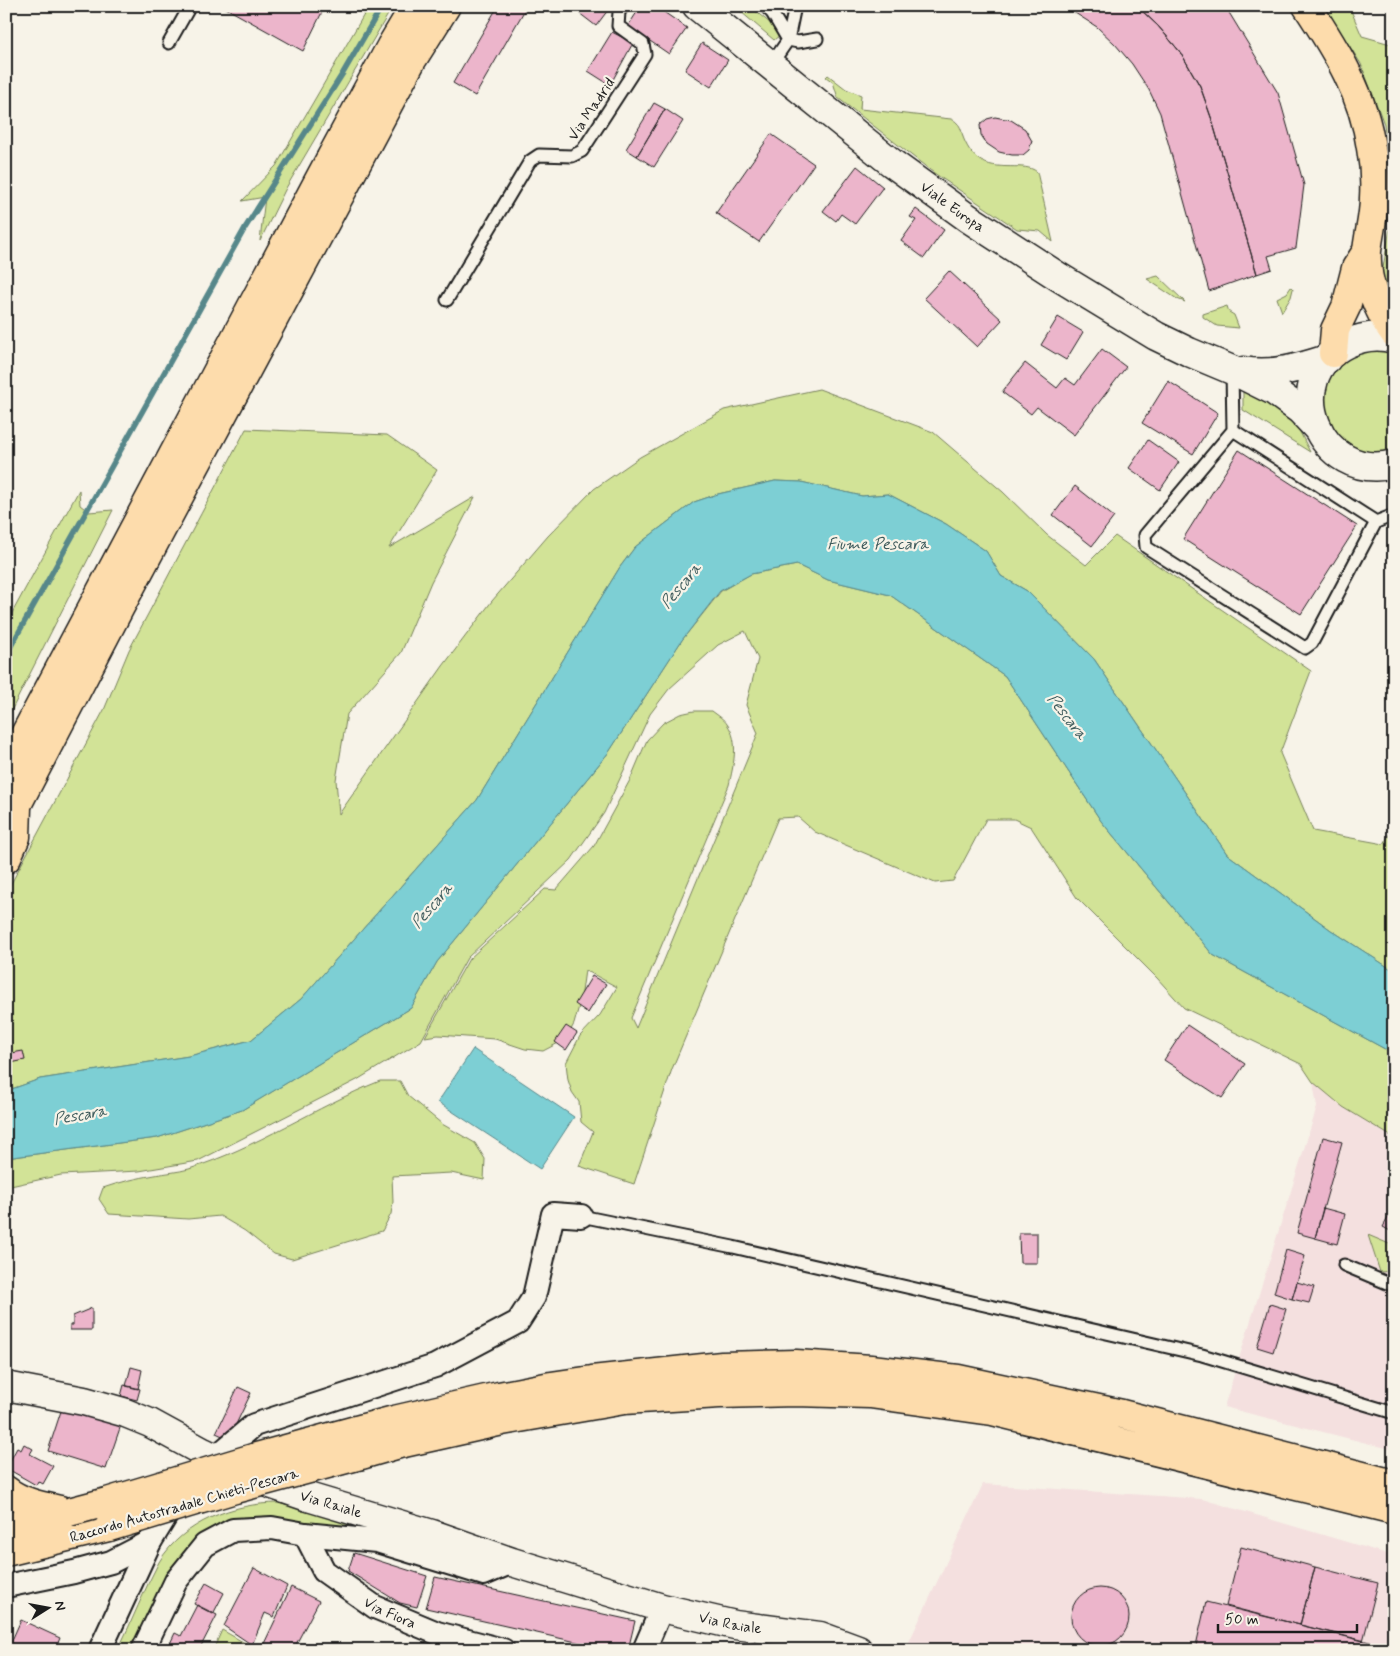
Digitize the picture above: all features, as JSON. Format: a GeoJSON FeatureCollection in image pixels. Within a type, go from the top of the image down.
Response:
{"type":"FeatureCollection","features":[{"type":"Feature","properties":{"kind":"highway"},"geometry":{"type":"LineString","coordinates":[[6,770],[320,176],[415,6]]}},
{"type":"Feature","properties":{"kind":"highway"},"geometry":{"type":"LineString","coordinates":[[6,858],[16,837],[12,816],[125,598],[412,60],[446,6]]}},
{"type":"Feature","properties":{"kind":"highway"},"geometry":{"type":"LineString","coordinates":[[1307,6],[1338,56],[1352,83],[1367,125],[1371,148],[1374,197],[1367,251],[1370,283],[1381,314],[1394,333]]}},
{"type":"Feature","properties":{"kind":"highway"},"geometry":{"type":"LineString","coordinates":[[1330,356],[1335,330],[1346,307],[1356,268],[1367,251]]}},
{"type":"Feature","properties":{"kind":"highway"},"geometry":{"type":"LineString","coordinates":[[501,1408],[592,1380],[722,1366],[796,1364],[871,1369],[958,1379],[1122,1414],[1394,1484]]}},
{"type":"Feature","properties":{"kind":"highway"},"geometry":{"type":"LineString","coordinates":[[358,1442],[394,1420],[501,1408],[795,1392],[870,1394],[992,1411],[1394,1510]]}},
{"type":"Feature","properties":{"kind":"highway","name":"Raccordo Autostradale Chieti-Pescara"},"geometry":{"type":"LineString","coordinates":[[6,1527],[107,1502],[253,1458],[358,1442]]}},
{"type":"Feature","properties":{"kind":"highway","name":"Raccordo Autostradale Chieti-Pescara"},"geometry":{"type":"LineString","coordinates":[[6,1552],[109,1527],[235,1490],[358,1442]]}},
{"type":"Feature","properties":{"kind":"highway"},"geometry":{"type":"LineString","coordinates":[[6,1490],[13,1496],[69,1512]]}},
{"type":"Feature","properties":{"kind":"main road","name":"Viale Europa"},"geometry":{"type":"LineString","coordinates":[[697,6],[892,163],[968,218],[1059,277],[1156,336],[1274,391],[1300,410],[1329,447],[1338,454],[1358,464],[1382,465]]}},
{"type":"Feature","properties":{"kind":"main road","name":"Viale Europa"},"geometry":{"type":"LineString","coordinates":[[1232,370],[1256,373],[1295,369],[1330,356],[1343,346],[1365,337],[1377,336],[1394,339]]}},
{"type":"Feature","properties":{"kind":"main road"},"geometry":{"type":"LineString","coordinates":[[1316,428],[1311,407],[1312,386],[1316,376],[1330,356]]}},
{"type":"Feature","properties":{"kind":"main road"},"geometry":{"type":"LineString","coordinates":[[1382,465],[1394,488]]}},
{"type":"Feature","properties":{"kind":"main road","name":"Via Raiale"},"geometry":{"type":"LineString","coordinates":[[6,1386],[84,1401],[123,1412],[150,1423],[209,1455],[270,1484],[432,1534],[512,1562],[662,1608],[735,1625],[820,1636],[858,1650]]}},
{"type":"Feature","properties":{"kind":"street"},"geometry":{"type":"LineString","coordinates":[[100,1650],[150,1542],[209,1455],[254,1426],[435,1366],[518,1322],[534,1297],[554,1214],[581,1216]]}},
{"type":"Feature","properties":{"kind":"street"},"geometry":{"type":"LineString","coordinates":[[143,1650],[176,1581],[205,1545],[233,1530],[272,1528],[305,1534],[377,1541],[484,1574],[512,1562]]}},
{"type":"Feature","properties":{"kind":"street","name":"Via Fiora"},"geometry":{"type":"LineString","coordinates":[[305,1534],[324,1571],[375,1607],[437,1633],[503,1650]]}},
{"type":"Feature","properties":{"kind":"street"},"geometry":{"type":"LineString","coordinates":[[6,1586],[74,1572],[110,1562],[150,1542]]}},
{"type":"Feature","properties":{"kind":"street"},"geometry":{"type":"LineString","coordinates":[[644,1650],[662,1608]]}},
{"type":"Feature","properties":{"kind":"lane"},"geometry":{"type":"LineString","coordinates":[[169,43],[190,6]]}},
{"type":"Feature","properties":{"kind":"lane","name":"Via Madrid"},"geometry":{"type":"LineString","coordinates":[[447,300],[530,161],[539,155],[572,156],[582,151],[644,54],[643,44],[618,26],[619,12],[622,6]]}},
{"type":"Feature","properties":{"kind":"lane"},"geometry":{"type":"LineString","coordinates":[[765,6],[772,13],[788,40],[798,42],[817,40]]}},
{"type":"Feature","properties":{"kind":"lane"},"geometry":{"type":"LineString","coordinates":[[770,66],[788,40],[795,6]]}},
{"type":"Feature","properties":{"kind":"lane"},"geometry":{"type":"LineString","coordinates":[[1232,370],[1233,430],[1145,535],[1146,547],[1305,648],[1312,643],[1376,522],[1394,515]]}},
{"type":"Feature","properties":{"kind":"lane"},"geometry":{"type":"LineString","coordinates":[[1233,430],[1376,522]]}},
{"type":"Feature","properties":{"kind":"lane"},"geometry":{"type":"LineString","coordinates":[[581,1216],[733,1247],[1202,1355],[1394,1413]]}},
{"type":"Feature","properties":{"kind":"lane"},"geometry":{"type":"LineString","coordinates":[[1344,1265],[1394,1286]]}},
{"type":"Feature","properties":{"kind":"shaded area"},"geometry":{"type":"Polygon","coordinates":[[[1313,1082],[1343,1107],[1394,1138],[1394,1246],[1368,1236],[1380,1271],[1394,1271],[1394,1450],[1224,1407],[1317,1107],[1313,1082]]]}},
{"type":"Feature","properties":{"kind":"shaded area"},"geometry":{"type":"Polygon","coordinates":[[[983,1484],[1202,1499],[1394,1556],[1394,1650],[921,1650],[908,1644],[983,1484]]]}},
{"type":"Feature","properties":{"kind":"green space"},"geometry":{"type":"Polygon","coordinates":[[[369,6],[393,6],[286,188],[260,241],[265,197],[242,201],[276,166],[369,6]]]}},
{"type":"Feature","properties":{"kind":"green space"},"geometry":{"type":"Polygon","coordinates":[[[734,6],[749,6],[770,23],[780,35],[774,40],[734,6]]]}},
{"type":"Feature","properties":{"kind":"green space"},"geometry":{"type":"Polygon","coordinates":[[[1324,6],[1349,6],[1362,36],[1394,45],[1394,314],[1380,285],[1392,217],[1393,182],[1384,124],[1361,64],[1324,6]]]}},
{"type":"Feature","properties":{"kind":"green space"},"geometry":{"type":"Polygon","coordinates":[[[828,75],[846,89],[861,95],[860,109],[951,119],[959,126],[967,146],[978,159],[994,165],[1025,167],[1037,172],[1053,242],[1040,231],[1017,229],[934,173],[838,98],[833,82],[826,77],[828,75]]]}},
{"type":"Feature","properties":{"kind":"green space"},"geometry":{"type":"Polygon","coordinates":[[[1158,276],[1185,302],[1177,299],[1147,279],[1158,276]]]}},
{"type":"Feature","properties":{"kind":"green space"},"geometry":{"type":"Polygon","coordinates":[[[1291,287],[1293,289],[1291,297],[1282,312],[1277,298],[1287,293],[1291,287]]]}},
{"type":"Feature","properties":{"kind":"green space"},"geometry":{"type":"Polygon","coordinates":[[[1227,306],[1229,312],[1234,315],[1239,328],[1217,326],[1203,317],[1203,314],[1227,306]]]}},
{"type":"Feature","properties":{"kind":"green space"},"geometry":{"type":"Polygon","coordinates":[[[1374,349],[1394,353],[1394,451],[1383,453],[1360,451],[1341,440],[1325,411],[1325,389],[1335,369],[1353,355],[1374,349]]]}},
{"type":"Feature","properties":{"kind":"green space"},"geometry":{"type":"Polygon","coordinates":[[[1243,388],[1262,393],[1296,424],[1310,452],[1243,410],[1243,388]]]}},
{"type":"Feature","properties":{"kind":"green space"},"geometry":{"type":"Polygon","coordinates":[[[819,389],[933,432],[1003,492],[1047,535],[1086,565],[1115,536],[1311,671],[1280,753],[1313,831],[1384,844],[1394,826],[1394,971],[1331,930],[1227,854],[1094,659],[1027,591],[1001,576],[986,551],[946,524],[888,494],[862,496],[801,482],[775,481],[718,494],[694,502],[635,547],[620,567],[477,800],[301,999],[251,1040],[189,1056],[40,1079],[6,1091],[6,893],[104,710],[129,650],[246,429],[387,435],[437,470],[389,548],[475,497],[431,582],[401,653],[347,714],[336,780],[339,814],[443,666],[492,601],[548,536],[594,489],[640,457],[724,410],[819,389]]]}},
{"type":"Feature","properties":{"kind":"green space"},"geometry":{"type":"Polygon","coordinates":[[[79,490],[80,505],[89,512],[113,510],[6,721],[6,624],[79,490]]]}},
{"type":"Feature","properties":{"kind":"green space"},"geometry":{"type":"Polygon","coordinates":[[[797,565],[828,580],[890,595],[1005,676],[1101,821],[1213,955],[1394,1054],[1394,1138],[1343,1107],[1313,1082],[1301,1064],[1184,1008],[1157,978],[1077,898],[1031,827],[1014,819],[986,819],[953,881],[935,883],[815,832],[798,817],[778,818],[672,1069],[634,1184],[579,1166],[593,1132],[581,1122],[579,1102],[572,1092],[568,1080],[566,1063],[580,1036],[600,1015],[617,987],[585,970],[581,999],[574,1024],[566,1039],[543,1051],[525,1049],[495,1039],[438,1035],[425,1037],[469,959],[545,889],[556,890],[594,846],[630,780],[647,740],[663,723],[680,714],[694,711],[712,711],[726,722],[733,738],[734,754],[729,785],[631,1018],[636,1028],[758,733],[746,705],[758,659],[745,631],[718,645],[669,689],[650,714],[604,813],[571,860],[467,958],[421,1041],[357,1080],[198,1161],[139,1171],[61,1175],[6,1187],[6,1158],[157,1138],[242,1110],[411,1008],[437,962],[609,752],[682,640],[721,591],[751,574],[797,565]]]}},
{"type":"Feature","properties":{"kind":"green space"},"geometry":{"type":"Polygon","coordinates":[[[380,1081],[400,1081],[408,1096],[442,1124],[475,1143],[485,1159],[484,1180],[451,1173],[392,1176],[393,1202],[391,1214],[382,1231],[292,1259],[274,1254],[245,1231],[220,1216],[188,1219],[109,1214],[99,1199],[103,1188],[142,1177],[185,1170],[238,1150],[380,1081]]]}},
{"type":"Feature","properties":{"kind":"green space"},"geometry":{"type":"Polygon","coordinates":[[[1368,1235],[1394,1246],[1394,1271],[1380,1272],[1368,1235]]]}},
{"type":"Feature","properties":{"kind":"green space"},"geometry":{"type":"Polygon","coordinates":[[[278,1503],[381,1530],[233,1524],[138,1650],[118,1650],[159,1562],[169,1548],[182,1536],[196,1526],[227,1511],[261,1504],[278,1503]]]}},
{"type":"Feature","properties":{"kind":"green space"},"geometry":{"type":"Polygon","coordinates":[[[222,1630],[250,1646],[248,1650],[213,1650],[222,1630]]]}},
{"type":"Feature","properties":{"kind":"water","name":"Fiume Pescara"},"geometry":{"type":"Polygon","coordinates":[[[775,481],[801,482],[862,496],[888,494],[946,524],[986,551],[1001,576],[1027,591],[1094,659],[1227,854],[1331,930],[1394,971],[1394,1054],[1213,955],[1101,821],[1005,676],[890,595],[828,580],[797,565],[751,574],[720,591],[682,640],[609,752],[437,962],[411,1008],[242,1110],[157,1138],[6,1158],[6,1091],[40,1079],[189,1056],[251,1040],[301,999],[477,800],[620,567],[635,547],[694,502],[718,494],[775,481]]]}},
{"type":"Feature","properties":{"kind":"water"},"geometry":{"type":"Polygon","coordinates":[[[473,1049],[574,1117],[540,1169],[438,1102],[473,1049]]]}},
{"type":"Feature","properties":{"kind":"building"},"geometry":{"type":"Polygon","coordinates":[[[224,6],[325,6],[303,51],[224,6]]]}},
{"type":"Feature","properties":{"kind":"building"},"geometry":{"type":"Polygon","coordinates":[[[498,6],[527,6],[475,96],[453,83],[498,6]]]}},
{"type":"Feature","properties":{"kind":"building"},"geometry":{"type":"Polygon","coordinates":[[[570,6],[611,6],[596,26],[570,6]]]}},
{"type":"Feature","properties":{"kind":"building"},"geometry":{"type":"Polygon","coordinates":[[[641,6],[655,6],[687,28],[669,54],[628,26],[641,6]]]}},
{"type":"Feature","properties":{"kind":"building"},"geometry":{"type":"Polygon","coordinates":[[[1064,6],[1137,6],[1158,26],[1181,53],[1200,86],[1212,120],[1257,274],[1209,291],[1160,113],[1149,90],[1132,64],[1115,44],[1097,27],[1064,6]]]}},
{"type":"Feature","properties":{"kind":"building"},"geometry":{"type":"Polygon","coordinates":[[[1137,6],[1225,6],[1278,93],[1304,185],[1296,248],[1268,256],[1272,269],[1257,274],[1212,120],[1200,86],[1181,53],[1158,26],[1137,6]]]}},
{"type":"Feature","properties":{"kind":"building"},"geometry":{"type":"Polygon","coordinates":[[[612,32],[633,43],[610,85],[588,71],[612,32]]]}},
{"type":"Feature","properties":{"kind":"building"},"geometry":{"type":"Polygon","coordinates":[[[702,43],[728,60],[711,87],[685,70],[702,43]]]}},
{"type":"Feature","properties":{"kind":"building"},"geometry":{"type":"Polygon","coordinates":[[[654,103],[665,109],[637,156],[626,149],[654,103]]]}},
{"type":"Feature","properties":{"kind":"building"},"geometry":{"type":"Polygon","coordinates":[[[665,109],[683,121],[654,167],[637,156],[665,109]]]}},
{"type":"Feature","properties":{"kind":"building"},"geometry":{"type":"Polygon","coordinates":[[[995,117],[1011,120],[1025,129],[1032,141],[1029,150],[1023,155],[1012,155],[999,152],[987,144],[981,135],[980,125],[987,119],[995,117]]]}},
{"type":"Feature","properties":{"kind":"building"},"geometry":{"type":"Polygon","coordinates":[[[771,134],[814,164],[759,242],[716,213],[771,134]]]}},
{"type":"Feature","properties":{"kind":"building"},"geometry":{"type":"Polygon","coordinates":[[[857,166],[883,187],[855,224],[841,214],[836,221],[823,211],[857,166]]]}},
{"type":"Feature","properties":{"kind":"building"},"geometry":{"type":"Polygon","coordinates":[[[916,209],[944,230],[924,258],[901,241],[916,220],[910,217],[916,209]]]}},
{"type":"Feature","properties":{"kind":"building"},"geometry":{"type":"Polygon","coordinates":[[[949,271],[1002,320],[977,347],[924,298],[949,271]]]}},
{"type":"Feature","properties":{"kind":"building"},"geometry":{"type":"Polygon","coordinates":[[[1058,317],[1083,332],[1066,360],[1041,345],[1058,317]]]}},
{"type":"Feature","properties":{"kind":"building"},"geometry":{"type":"Polygon","coordinates":[[[1102,349],[1126,367],[1074,435],[1037,407],[1031,414],[1002,392],[1025,363],[1057,388],[1065,378],[1075,385],[1102,349]]]}},
{"type":"Feature","properties":{"kind":"building"},"geometry":{"type":"Polygon","coordinates":[[[1168,381],[1218,413],[1193,454],[1142,423],[1168,381]]]}},
{"type":"Feature","properties":{"kind":"building"},"geometry":{"type":"Polygon","coordinates":[[[1148,440],[1179,462],[1160,490],[1129,468],[1148,440]]]}},
{"type":"Feature","properties":{"kind":"building"},"geometry":{"type":"Polygon","coordinates":[[[1239,450],[1357,526],[1301,614],[1183,539],[1239,450]]]}},
{"type":"Feature","properties":{"kind":"building"},"geometry":{"type":"Polygon","coordinates":[[[1075,486],[1114,517],[1092,546],[1053,515],[1075,486]]]}},
{"type":"Feature","properties":{"kind":"building"},"geometry":{"type":"Polygon","coordinates":[[[592,976],[606,984],[588,1013],[575,1004],[592,976]]]}},
{"type":"Feature","properties":{"kind":"building"},"geometry":{"type":"Polygon","coordinates":[[[1187,1025],[1245,1064],[1222,1098],[1164,1060],[1187,1025]]]}},
{"type":"Feature","properties":{"kind":"building"},"geometry":{"type":"Polygon","coordinates":[[[566,1026],[577,1033],[566,1050],[555,1042],[566,1026]]]}},
{"type":"Feature","properties":{"kind":"building"},"geometry":{"type":"Polygon","coordinates":[[[23,1051],[25,1060],[6,1064],[6,1054],[23,1051]]]}},
{"type":"Feature","properties":{"kind":"building"},"geometry":{"type":"Polygon","coordinates":[[[1323,1137],[1342,1142],[1315,1238],[1297,1233],[1323,1137]]]}},
{"type":"Feature","properties":{"kind":"building"},"geometry":{"type":"Polygon","coordinates":[[[1394,1207],[1394,1233],[1383,1227],[1394,1207]]]}},
{"type":"Feature","properties":{"kind":"building"},"geometry":{"type":"Polygon","coordinates":[[[1323,1208],[1345,1214],[1337,1244],[1315,1238],[1323,1208]]]}},
{"type":"Feature","properties":{"kind":"building"},"geometry":{"type":"Polygon","coordinates":[[[1019,1233],[1037,1233],[1037,1263],[1020,1263],[1019,1233]]]}},
{"type":"Feature","properties":{"kind":"building"},"geometry":{"type":"Polygon","coordinates":[[[1286,1250],[1305,1256],[1292,1299],[1274,1293],[1286,1250]]]}},
{"type":"Feature","properties":{"kind":"building"},"geometry":{"type":"Polygon","coordinates":[[[1297,1282],[1314,1287],[1309,1303],[1292,1299],[1297,1282]]]}},
{"type":"Feature","properties":{"kind":"building"},"geometry":{"type":"Polygon","coordinates":[[[1270,1304],[1286,1309],[1273,1352],[1257,1347],[1270,1304]]]}},
{"type":"Feature","properties":{"kind":"building"},"geometry":{"type":"Polygon","coordinates":[[[92,1308],[92,1330],[70,1330],[70,1325],[73,1325],[73,1316],[92,1308]]]}},
{"type":"Feature","properties":{"kind":"building"},"geometry":{"type":"Polygon","coordinates":[[[131,1367],[142,1370],[138,1389],[126,1386],[131,1367]]]}},
{"type":"Feature","properties":{"kind":"building"},"geometry":{"type":"Polygon","coordinates":[[[124,1385],[140,1389],[137,1400],[121,1396],[124,1385]]]}},
{"type":"Feature","properties":{"kind":"building"},"geometry":{"type":"Polygon","coordinates":[[[238,1387],[251,1393],[229,1439],[216,1433],[238,1387]]]}},
{"type":"Feature","properties":{"kind":"building"},"geometry":{"type":"Polygon","coordinates":[[[63,1405],[121,1425],[106,1469],[48,1451],[63,1405]]]}},
{"type":"Feature","properties":{"kind":"building"},"geometry":{"type":"Polygon","coordinates":[[[24,1444],[33,1449],[30,1454],[53,1466],[43,1484],[38,1481],[36,1485],[6,1468],[17,1448],[21,1450],[24,1444]]]}},
{"type":"Feature","properties":{"kind":"building"},"geometry":{"type":"Polygon","coordinates":[[[1241,1547],[1315,1567],[1300,1625],[1226,1606],[1241,1547]]]}},
{"type":"Feature","properties":{"kind":"building"},"geometry":{"type":"Polygon","coordinates":[[[354,1553],[427,1576],[417,1607],[400,1603],[348,1571],[354,1553]]]}},
{"type":"Feature","properties":{"kind":"building"},"geometry":{"type":"Polygon","coordinates":[[[1315,1567],[1378,1583],[1363,1641],[1300,1625],[1315,1567]]]}},
{"type":"Feature","properties":{"kind":"building"},"geometry":{"type":"Polygon","coordinates":[[[254,1568],[287,1586],[274,1617],[265,1613],[252,1645],[224,1626],[254,1568]]]}},
{"type":"Feature","properties":{"kind":"building"},"geometry":{"type":"Polygon","coordinates":[[[435,1577],[635,1621],[628,1650],[612,1650],[426,1608],[435,1577]]]}},
{"type":"Feature","properties":{"kind":"building"},"geometry":{"type":"Polygon","coordinates":[[[206,1583],[224,1593],[213,1614],[194,1604],[206,1583]]]}},
{"type":"Feature","properties":{"kind":"building"},"geometry":{"type":"Polygon","coordinates":[[[291,1587],[319,1601],[293,1650],[261,1650],[291,1587]]]}},
{"type":"Feature","properties":{"kind":"building"},"geometry":{"type":"Polygon","coordinates":[[[1094,1588],[1106,1588],[1121,1596],[1129,1611],[1129,1623],[1121,1638],[1106,1646],[1094,1646],[1079,1638],[1071,1623],[1071,1611],[1079,1596],[1094,1588]]]}},
{"type":"Feature","properties":{"kind":"building"},"geometry":{"type":"Polygon","coordinates":[[[1206,1602],[1394,1648],[1394,1650],[1195,1650],[1206,1602]]]}},
{"type":"Feature","properties":{"kind":"building"},"geometry":{"type":"Polygon","coordinates":[[[197,1605],[217,1615],[199,1650],[167,1650],[175,1633],[181,1636],[197,1605]]]}},
{"type":"Feature","properties":{"kind":"building"},"geometry":{"type":"Polygon","coordinates":[[[21,1620],[60,1638],[55,1650],[8,1649],[21,1620]]]}},
{"type":"Feature","properties":{"kind":"waterway"},"geometry":{"type":"LineString","coordinates":[[6,655],[245,228],[343,73],[382,6]]}},
{"type":"Feature","properties":{"kind":"water label","name":"Pescara"},"geometry":{"type":"Point","coordinates":[680,585]}},
{"type":"Feature","properties":{"kind":"water label","name":"Pescara"},"geometry":{"type":"Point","coordinates":[1068,716]}},
{"type":"Feature","properties":{"kind":"water label","name":"Pescara"},"geometry":{"type":"Point","coordinates":[431,905]}},
{"type":"Feature","properties":{"kind":"water label","name":"Pescara"},"geometry":{"type":"Point","coordinates":[80,1114]}}]}
